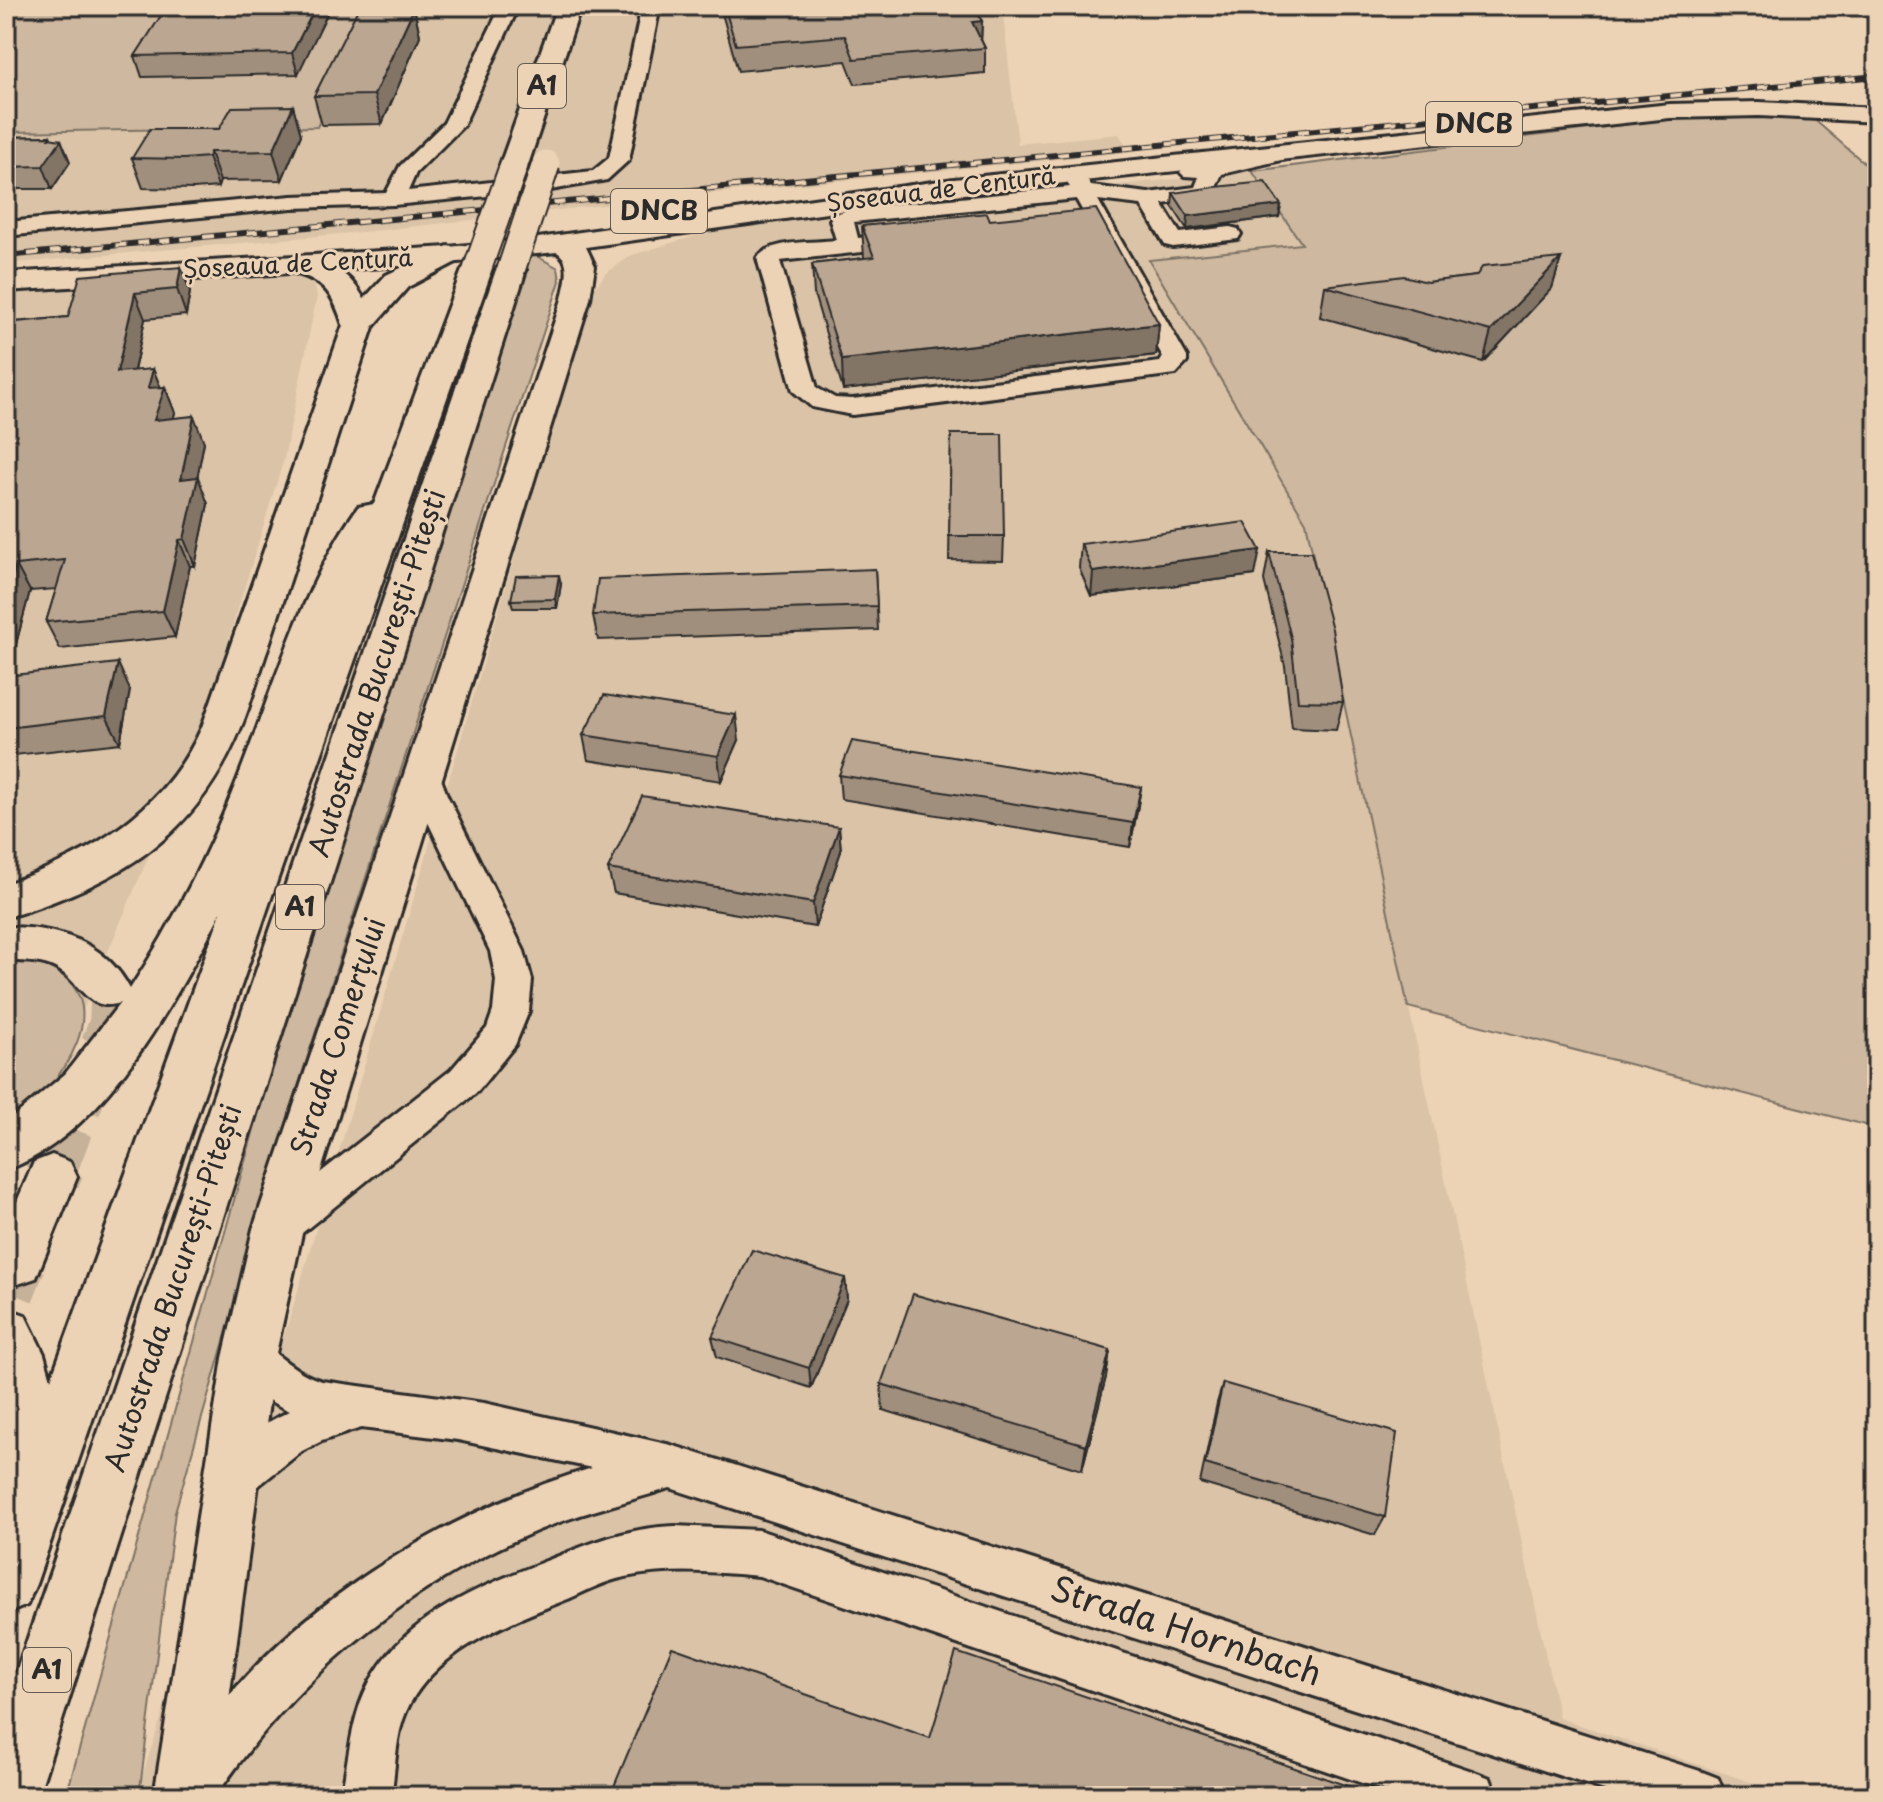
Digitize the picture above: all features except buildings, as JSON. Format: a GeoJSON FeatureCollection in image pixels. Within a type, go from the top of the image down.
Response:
{"type":"FeatureCollection","features":[{"type":"Feature","properties":{"kind":"highway","name":"Autostrada București-Pitești"},"geometry":{"type":"LineString","coordinates":[[6,1796],[494,270],[514,165],[569,6]]}},
{"type":"Feature","properties":{"kind":"highway","name":"Autostrada București-Pitești"},"geometry":{"type":"LineString","coordinates":[[6,1584],[256,878],[411,453],[550,153]]}},
{"type":"Feature","properties":{"kind":"highway"},"geometry":{"type":"LineString","coordinates":[[6,901],[81,873],[116,854],[162,817],[197,777],[228,709],[358,325],[397,281],[448,255]]}},
{"type":"Feature","properties":{"kind":"highway"},"geometry":{"type":"LineString","coordinates":[[296,264],[318,269],[338,280],[346,289],[358,325]]}},
{"type":"Feature","properties":{"kind":"highway"},"geometry":{"type":"LineString","coordinates":[[6,1149],[47,1122],[87,1086],[110,1057],[184,940],[230,848],[339,564],[411,453]]}},
{"type":"Feature","properties":{"kind":"highway"},"geometry":{"type":"LineString","coordinates":[[18,1261],[29,1179],[47,1159],[83,1132],[139,1067],[179,1003],[211,940],[333,625],[375,554]]}},
{"type":"Feature","properties":{"kind":"highway"},"geometry":{"type":"LineString","coordinates":[[6,944],[50,947],[72,954],[88,965],[107,989]]}},
{"type":"Feature","properties":{"kind":"highway"},"geometry":{"type":"LineString","coordinates":[[6,1333],[19,1355],[26,1385],[27,1419],[19,1464],[6,1506]]}},
{"type":"Feature","properties":{"kind":"highway"},"geometry":{"type":"LineString","coordinates":[[31,1796],[52,1729],[89,1544]]}},
{"type":"Feature","properties":{"kind":"main road","name":"Șoseaua de Centură"},"geometry":{"type":"LineString","coordinates":[[6,270],[505,228],[902,182],[1638,107],[1726,102],[1877,106]]}},
{"type":"Feature","properties":{"kind":"main road","name":"Șoseaua de Centură"},"geometry":{"type":"LineString","coordinates":[[6,282],[448,255],[562,243],[808,206],[1071,184],[1305,148],[1699,110],[1770,109],[1877,115]]}},
{"type":"Feature","properties":{"kind":"main road"},"geometry":{"type":"LineString","coordinates":[[576,299],[591,277],[616,256],[692,225]]}},
{"type":"Feature","properties":{"kind":"main road"},"geometry":{"type":"LineString","coordinates":[[562,243],[578,251],[581,259],[576,299]]}},
{"type":"Feature","properties":{"kind":"main road","name":"Strada Comerțului"},"geometry":{"type":"LineString","coordinates":[[185,1796],[249,1358],[278,1229],[576,299]]}},
{"type":"Feature","properties":{"kind":"street"},"geometry":{"type":"LineString","coordinates":[[394,199],[407,170],[453,126],[510,6]]}},
{"type":"Feature","properties":{"kind":"street"},"geometry":{"type":"LineString","coordinates":[[6,229],[292,202],[394,199],[551,184],[606,173],[619,160],[651,6]]}},
{"type":"Feature","properties":{"kind":"street"},"geometry":{"type":"LineString","coordinates":[[849,246],[841,220],[844,217],[996,209],[1071,184],[1213,170],[1259,162],[1305,148]]}},
{"type":"Feature","properties":{"kind":"street"},"geometry":{"type":"LineString","coordinates":[[1071,184],[1148,199],[1203,193],[1213,170]]}},
{"type":"Feature","properties":{"kind":"street"},"geometry":{"type":"LineString","coordinates":[[927,238],[777,253],[768,258],[805,391],[824,403],[852,407],[1167,369],[1175,362],[1175,357],[1099,221],[1071,184]]}},
{"type":"Feature","properties":{"kind":"street"},"geometry":{"type":"LineString","coordinates":[[1148,199],[1173,240],[1230,234]]}},
{"type":"Feature","properties":{"kind":"street"},"geometry":{"type":"LineString","coordinates":[[1068,224],[1099,221]]}},
{"type":"Feature","properties":{"kind":"street"},"geometry":{"type":"LineString","coordinates":[[278,1229],[464,1081],[502,1035],[511,1011],[514,980],[507,951],[431,795],[424,771]]}},
{"type":"Feature","properties":{"kind":"street","name":"Strada Hornbach"},"geometry":{"type":"LineString","coordinates":[[249,1358],[284,1389],[314,1400],[359,1410],[404,1412],[511,1429],[671,1467],[1700,1796]]}},
{"type":"Feature","properties":{"kind":"street","name":"Strada Hornbach"},"geometry":{"type":"LineString","coordinates":[[232,1479],[261,1452],[289,1433],[321,1418],[359,1410]]}},
{"type":"Feature","properties":{"kind":"street"},"geometry":{"type":"LineString","coordinates":[[185,1796],[252,1705],[293,1666],[367,1605],[435,1560],[496,1526],[561,1500],[671,1467]]}},
{"type":"Feature","properties":{"kind":"street"},"geometry":{"type":"LineString","coordinates":[[366,1796],[376,1737],[390,1691],[417,1658],[446,1632],[481,1610],[623,1554],[702,1548],[759,1553],[1472,1796]]}},
{"type":"Feature","properties":{"kind":"shaded area"},"geometry":{"type":"Polygon","coordinates":[[[6,6],[1002,6],[1018,144],[1119,134],[1130,152],[675,197],[373,231],[6,264],[6,132],[317,127],[372,7],[6,9],[6,6]]]}},
{"type":"Feature","properties":{"kind":"shaded area"},"geometry":{"type":"Polygon","coordinates":[[[373,7],[317,127],[6,132],[6,9],[373,7]]]}},
{"type":"Feature","properties":{"kind":"shaded area"},"geometry":{"type":"Polygon","coordinates":[[[1710,114],[1810,116],[1877,174],[1877,1128],[1408,1007],[1306,522],[1149,260],[1302,244],[1252,171],[1710,114]]]}},
{"type":"Feature","properties":{"kind":"shaded area"},"geometry":{"type":"Polygon","coordinates":[[[1252,171],[1303,244],[1150,261],[1306,521],[1559,1718],[1793,1796],[136,1796],[291,1314],[593,291],[605,274],[632,255],[708,232],[801,218],[1252,171]]]}},
{"type":"Feature","properties":{"kind":"shaded area"},"geometry":{"type":"Polygon","coordinates":[[[531,253],[558,268],[560,281],[289,1114],[175,1512],[139,1796],[66,1796],[258,1115],[531,253]]]}},
{"type":"Feature","properties":{"kind":"shaded area"},"geometry":{"type":"Polygon","coordinates":[[[271,271],[297,273],[314,282],[317,296],[284,459],[196,745],[6,1191],[6,293],[271,271]]]}},
{"type":"Feature","properties":{"kind":"shaded area"},"geometry":{"type":"Polygon","coordinates":[[[6,959],[37,963],[64,977],[79,996],[82,1018],[77,1042],[65,1066],[47,1089],[6,1121],[6,959]]]}},
{"type":"Feature","properties":{"kind":"tunnel"},"geometry":{"type":"LineString","coordinates":[[55,1169],[111,1024],[112,1004],[107,989]]}},
{"type":"Feature","properties":{"kind":"tunnel"},"geometry":{"type":"LineString","coordinates":[[52,1177],[56,1167]]}},
{"type":"Feature","properties":{"kind":"tunnel"},"geometry":{"type":"LineString","coordinates":[[6,1291],[18,1261]]}},
{"type":"Feature","properties":{"kind":"railway"},"geometry":{"type":"LineString","coordinates":[[6,256],[1877,76]]}}]}
